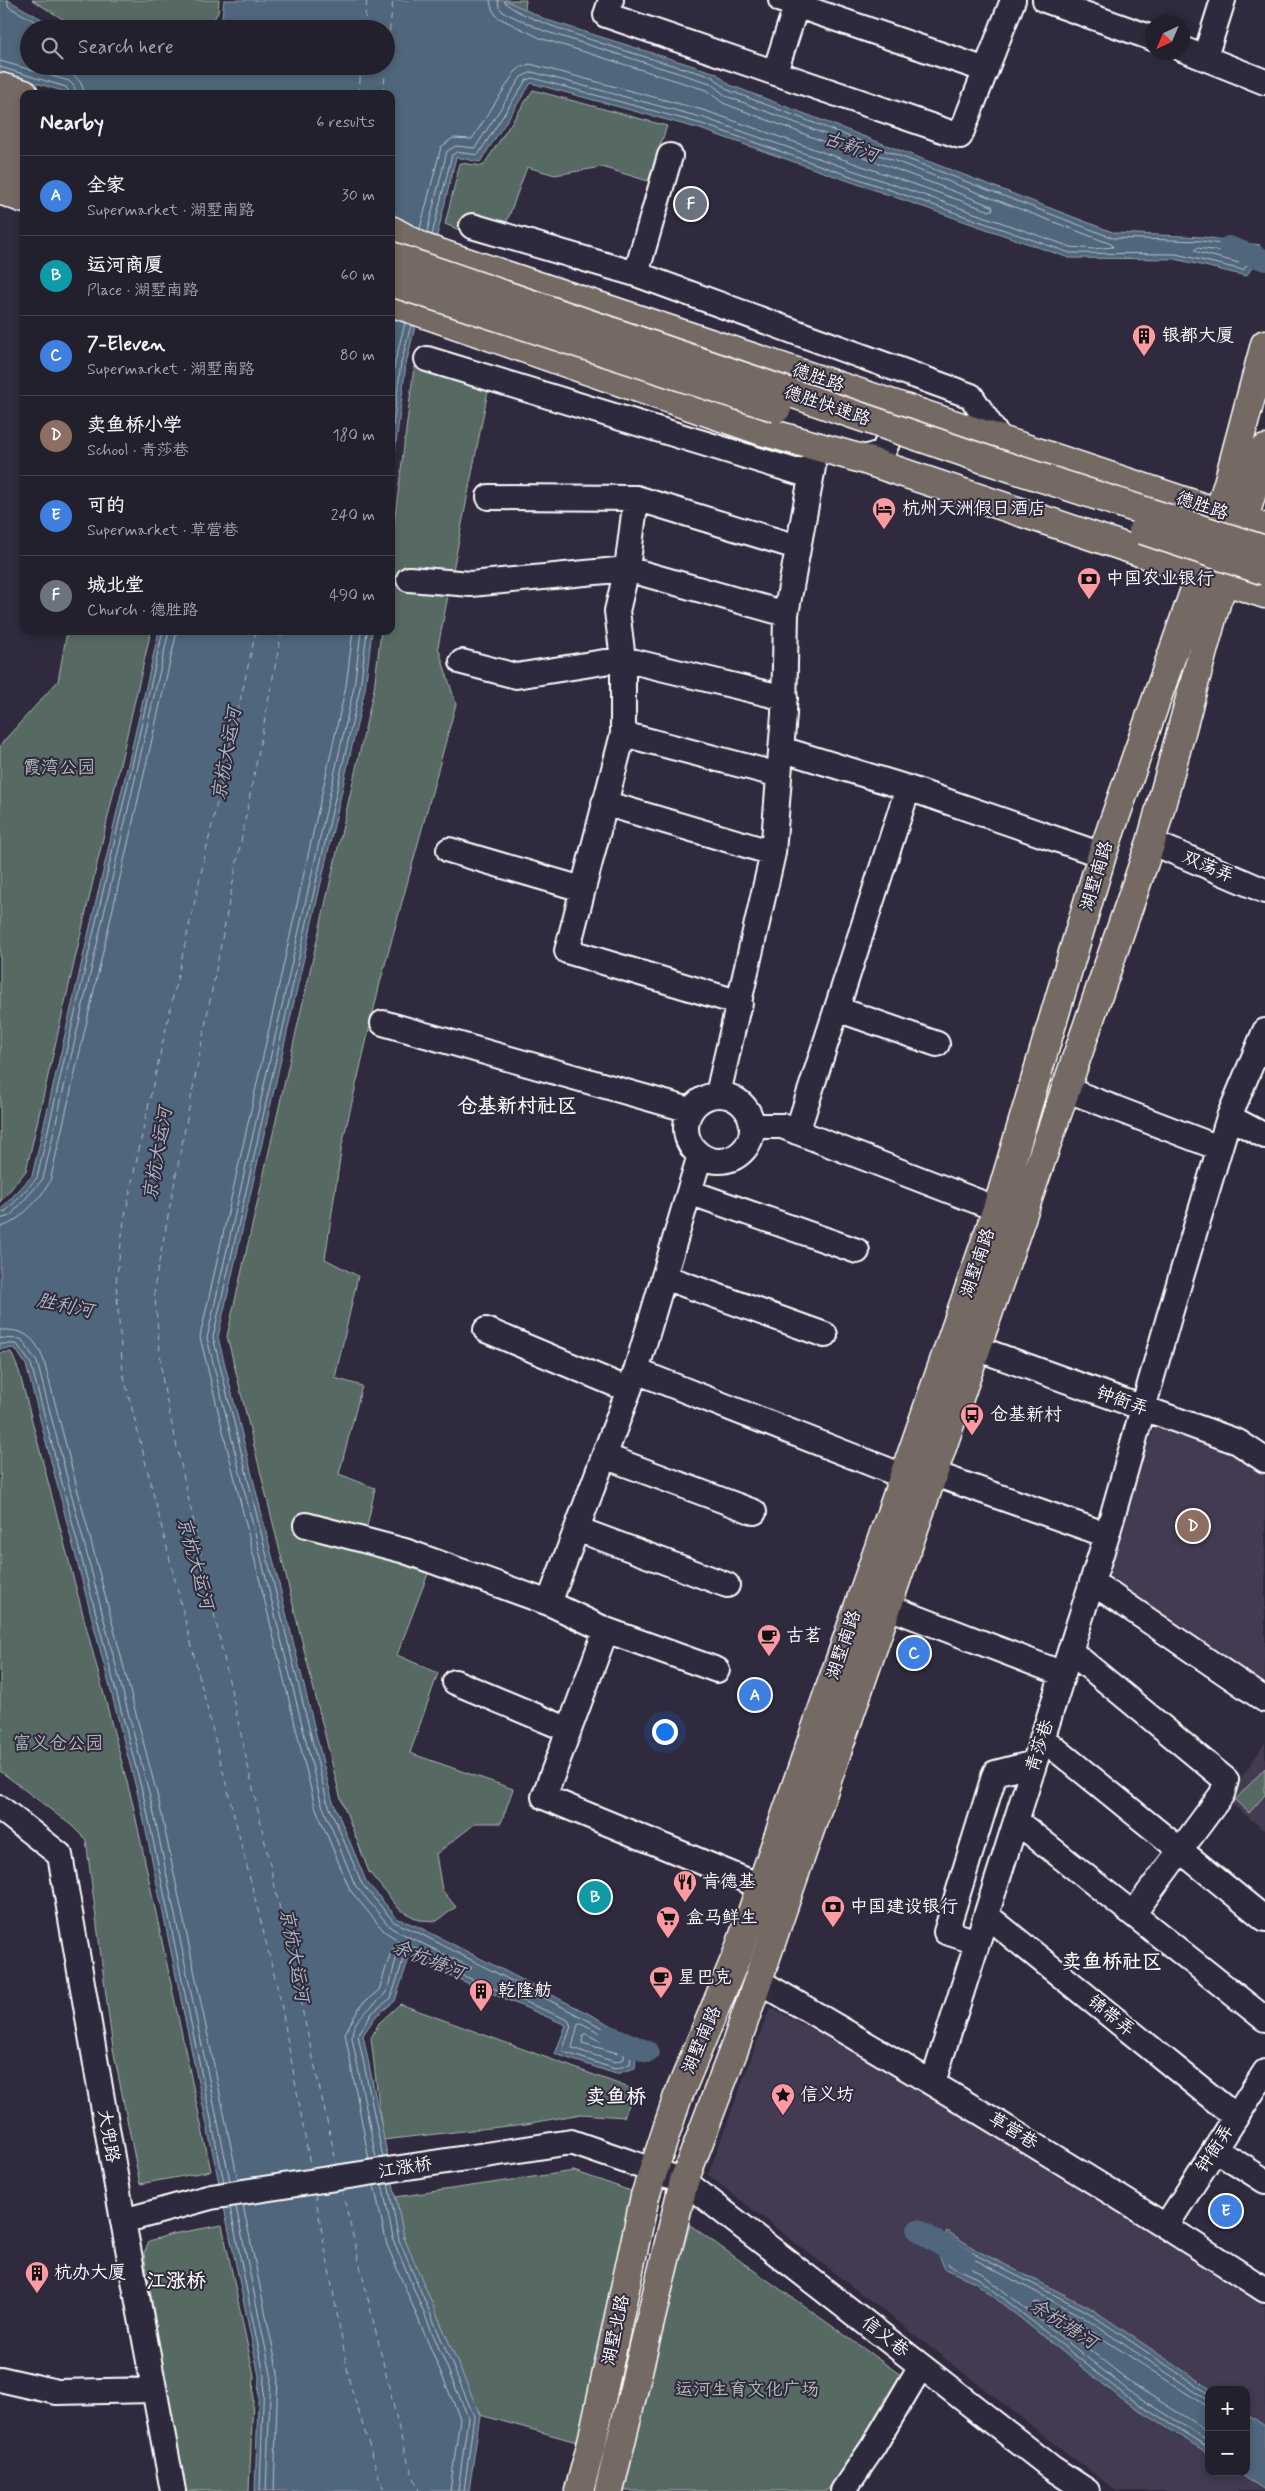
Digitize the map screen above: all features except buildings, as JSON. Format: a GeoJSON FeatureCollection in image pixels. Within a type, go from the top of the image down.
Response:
{"type":"FeatureCollection","features":[{"type":"Feature","properties":{"kind":"main road"},"geometry":{"type":"LineString","coordinates":[[0,86],[20,93]]}},
{"type":"Feature","properties":{"kind":"main road"},"geometry":{"type":"LineString","coordinates":[[0,108],[20,115]]}},
{"type":"Feature","properties":{"kind":"main road"},"geometry":{"type":"LineString","coordinates":[[0,126],[20,132]]}},
{"type":"Feature","properties":{"kind":"main road"},"geometry":{"type":"LineString","coordinates":[[0,154],[20,161]]}},
{"type":"Feature","properties":{"kind":"main road"},"geometry":{"type":"LineString","coordinates":[[0,171],[20,178]]}},
{"type":"Feature","properties":{"kind":"main road"},"geometry":{"type":"LineString","coordinates":[[0,190],[20,198]]}},
{"type":"Feature","properties":{"kind":"main road"},"geometry":{"type":"LineString","coordinates":[[395,232],[420,246]]}},
{"type":"Feature","properties":{"kind":"main road","name":"德胜路"},"geometry":{"type":"LineString","coordinates":[[395,238],[998,437],[1242,520]]}},
{"type":"Feature","properties":{"kind":"main road","name":"德胜快速路"},"geometry":{"type":"LineString","coordinates":[[395,257],[984,460],[1265,550]]}},
{"type":"Feature","properties":{"kind":"main road","name":"德胜快速路"},"geometry":{"type":"LineString","coordinates":[[395,283],[948,464],[1265,571]]}},
{"type":"Feature","properties":{"kind":"main road"},"geometry":{"type":"LineString","coordinates":[[395,303],[762,430],[862,460],[1265,594]]}},
{"type":"Feature","properties":{"kind":"main road","name":"湖墅南路"},"geometry":{"type":"LineString","coordinates":[[1242,520],[1228,483],[1265,344]]}},
{"type":"Feature","properties":{"kind":"main road","name":"湖墅南路"},"geometry":{"type":"LineString","coordinates":[[684,2181],[732,2053],[1151,842],[1216,600],[1225,582],[1242,520],[1265,450]]}},
{"type":"Feature","properties":{"kind":"main road","name":"湖墅南路"},"geometry":{"type":"LineString","coordinates":[[654,2170],[677,2099],[737,1955],[997,1209],[1102,855],[1200,572],[1242,520]]}},
{"type":"Feature","properties":{"kind":"main road","name":"湖墅北路"},"geometry":{"type":"LineString","coordinates":[[579,2491],[593,2437],[645,2196],[654,2170]]}},
{"type":"Feature","properties":{"kind":"main road","name":"湖墅北路"},"geometry":{"type":"LineString","coordinates":[[609,2491],[684,2181]]}},
{"type":"Feature","properties":{"kind":"street"},"geometry":{"type":"LineString","coordinates":[[611,0],[606,15],[960,136],[1013,0]]}},
{"type":"Feature","properties":{"kind":"street"},"geometry":{"type":"LineString","coordinates":[[1045,0],[1071,4],[1145,35]]}},
{"type":"Feature","properties":{"kind":"street"},"geometry":{"type":"LineString","coordinates":[[1206,57],[1223,0]]}},
{"type":"Feature","properties":{"kind":"street"},"geometry":{"type":"LineString","coordinates":[[774,72],[792,2],[986,70]]}},
{"type":"Feature","properties":{"kind":"street"},"geometry":{"type":"LineString","coordinates":[[1190,52],[1265,82]]}},
{"type":"Feature","properties":{"kind":"street"},"geometry":{"type":"LineString","coordinates":[[636,274],[670,156]]}},
{"type":"Feature","properties":{"kind":"street"},"geometry":{"type":"LineString","coordinates":[[472,226],[636,274],[971,396],[998,437]]}},
{"type":"Feature","properties":{"kind":"street"},"geometry":{"type":"LineString","coordinates":[[427,359],[798,472],[813,467],[786,614],[785,698],[773,853],[718,1094]]}},
{"type":"Feature","properties":{"kind":"street"},"geometry":{"type":"LineString","coordinates":[[862,460],[882,452],[898,418],[885,400]]}},
{"type":"Feature","properties":{"kind":"street"},"geometry":{"type":"LineString","coordinates":[[489,497],[636,498],[797,547]]}},
{"type":"Feature","properties":{"kind":"street"},"geometry":{"type":"LineString","coordinates":[[636,498],[627,569],[617,611],[623,659],[623,734],[567,951],[740,1004]]}},
{"type":"Feature","properties":{"kind":"street"},"geometry":{"type":"LineString","coordinates":[[409,579],[471,584],[627,569],[786,614]]}},
{"type":"Feature","properties":{"kind":"street"},"geometry":{"type":"LineString","coordinates":[[462,662],[516,676],[623,659],[785,698]]}},
{"type":"Feature","properties":{"kind":"street"},"geometry":{"type":"LineString","coordinates":[[623,734],[779,775]]}},
{"type":"Feature","properties":{"kind":"street"},"geometry":{"type":"LineString","coordinates":[[782,749],[908,788],[1102,855]]}},
{"type":"Feature","properties":{"kind":"street"},"geometry":{"type":"LineString","coordinates":[[797,1132],[908,788]]}},
{"type":"Feature","properties":{"kind":"street"},"geometry":{"type":"LineString","coordinates":[[604,803],[773,853]]}},
{"type":"Feature","properties":{"kind":"street","name":"双荡弄"},"geometry":{"type":"LineString","coordinates":[[1151,842],[1265,891]]}},
{"type":"Feature","properties":{"kind":"street"},"geometry":{"type":"LineString","coordinates":[[449,850],[582,889]]}},
{"type":"Feature","properties":{"kind":"street"},"geometry":{"type":"LineString","coordinates":[[837,1009],[937,1044]]}},
{"type":"Feature","properties":{"kind":"street"},"geometry":{"type":"LineString","coordinates":[[383,1023],[690,1110]]}},
{"type":"Feature","properties":{"kind":"street","name":"青莎巷"},"geometry":{"type":"LineString","coordinates":[[933,2082],[1107,1535],[1144,1409],[1168,1317],[1229,1116],[1265,1031]]}},
{"type":"Feature","properties":{"kind":"street"},"geometry":{"type":"LineString","coordinates":[[1065,1089],[1219,1148]]}},
{"type":"Feature","properties":{"kind":"street"},"geometry":{"type":"LineString","coordinates":[[718,1094],[728,1095],[738,1100],[750,1116],[752,1126],[751,1137],[747,1146],[735,1157],[720,1161],[700,1155],[688,1139],[686,1119],[690,1110],[698,1102],[707,1096],[718,1094]]}},
{"type":"Feature","properties":{"kind":"street"},"geometry":{"type":"LineString","coordinates":[[1229,1116],[1265,1136]]}},
{"type":"Feature","properties":{"kind":"street"},"geometry":{"type":"LineString","coordinates":[[752,1126],[782,1126],[997,1209]]}},
{"type":"Feature","properties":{"kind":"street"},"geometry":{"type":"LineString","coordinates":[[549,1603],[633,1381],[700,1155]]}},
{"type":"Feature","properties":{"kind":"street"},"geometry":{"type":"LineString","coordinates":[[689,1192],[857,1251]]}},
{"type":"Feature","properties":{"kind":"street"},"geometry":{"type":"LineString","coordinates":[[664,1277],[825,1336]]}},
{"type":"Feature","properties":{"kind":"street"},"geometry":{"type":"LineString","coordinates":[[486,1330],[903,1476]]}},
{"type":"Feature","properties":{"kind":"street","name":"钟衙弄"},"geometry":{"type":"LineString","coordinates":[[976,1348],[1238,1442],[1265,1460]]}},
{"type":"Feature","properties":{"kind":"street"},"geometry":{"type":"LineString","coordinates":[[604,1456],[754,1512]]}},
{"type":"Feature","properties":{"kind":"street"},"geometry":{"type":"LineString","coordinates":[[932,1473],[1107,1535]]}},
{"type":"Feature","properties":{"kind":"street"},"geometry":{"type":"LineString","coordinates":[[306,1524],[405,1551],[549,1603],[606,1630],[717,1670]]}},
{"type":"Feature","properties":{"kind":"street"},"geometry":{"type":"LineString","coordinates":[[577,1529],[727,1585]]}},
{"type":"Feature","properties":{"kind":"street"},"geometry":{"type":"LineString","coordinates":[[1092,1582],[1265,1700]]}},
{"type":"Feature","properties":{"kind":"street"},"geometry":{"type":"LineString","coordinates":[[886,1606],[1063,1674]]}},
{"type":"Feature","properties":{"kind":"street"},"geometry":{"type":"LineString","coordinates":[[606,1630],[544,1797],[760,1886]]}},
{"type":"Feature","properties":{"kind":"street"},"geometry":{"type":"LineString","coordinates":[[1070,1651],[1226,1780],[1222,1794],[1133,1914]]}},
{"type":"Feature","properties":{"kind":"street"},"geometry":{"type":"LineString","coordinates":[[454,1682],[569,1730]]}},
{"type":"Feature","properties":{"kind":"street"},"geometry":{"type":"LineString","coordinates":[[1042,1738],[1265,1920]]}},
{"type":"Feature","properties":{"kind":"street"},"geometry":{"type":"LineString","coordinates":[[977,1942],[946,1932],[995,1773],[1034,1763]]}},
{"type":"Feature","properties":{"kind":"street","name":"大兜路"},"geometry":{"type":"LineString","coordinates":[[0,1808],[60,1855],[122,2220],[173,2491]]}},
{"type":"Feature","properties":{"kind":"street"},"geometry":{"type":"LineString","coordinates":[[1016,1821],[1265,2019]]}},
{"type":"Feature","properties":{"kind":"street","name":"锦带弄"},"geometry":{"type":"LineString","coordinates":[[986,1915],[1236,2117]]}},
{"type":"Feature","properties":{"kind":"street","name":"草营巷"},"geometry":{"type":"LineString","coordinates":[[757,1980],[933,2082],[1166,2226],[1265,2290]]}},
{"type":"Feature","properties":{"kind":"street","name":"钟衙弄"},"geometry":{"type":"LineString","coordinates":[[1166,2226],[1265,2072]]}},
{"type":"Feature","properties":{"kind":"street","name":"江涨桥"},"geometry":{"type":"LineString","coordinates":[[122,2220],[211,2197],[572,2142],[684,2181]]}},
{"type":"Feature","properties":{"kind":"street"},"geometry":{"type":"LineString","coordinates":[[1215,2149],[1265,2181]]}},
{"type":"Feature","properties":{"kind":"street","name":"信义巷"},"geometry":{"type":"LineString","coordinates":[[684,2181],[1052,2468],[1084,2490]]}},
{"type":"Feature","properties":{"kind":"street"},"geometry":{"type":"LineString","coordinates":[[849,2489],[921,2366]]}},
{"type":"Feature","properties":{"kind":"street"},"geometry":{"type":"LineString","coordinates":[[0,2379],[57,2392],[154,2390]]}},
{"type":"Feature","properties":{"kind":"shaded area"},"geometry":{"type":"Polygon","coordinates":[[[1155,1423],[1230,1449],[1265,1472],[1265,1685],[1104,1579],[1155,1423]]]}},
{"type":"Feature","properties":{"kind":"shaded area"},"geometry":{"type":"Polygon","coordinates":[[[1265,1743],[1265,1831],[1227,1800],[1265,1743]]]}},
{"type":"Feature","properties":{"kind":"shaded area","name":"信义坊"},"geometry":{"type":"Polygon","coordinates":[[[770,2007],[871,2060],[1110,2205],[1265,2307],[1265,2491],[1116,2491],[708,2175],[770,2007]]]}},
{"type":"Feature","properties":{"kind":"green space"},"geometry":{"type":"Polygon","coordinates":[[[32,0],[219,0],[218,13],[213,20],[64,20],[32,0]]]}},
{"type":"Feature","properties":{"kind":"green space"},"geometry":{"type":"Polygon","coordinates":[[[505,0],[526,0],[525,10],[505,0]]]}},
{"type":"Feature","properties":{"kind":"green space"},"geometry":{"type":"Polygon","coordinates":[[[533,90],[667,126],[648,181],[602,167],[555,175],[527,167],[505,227],[462,231],[445,224],[460,163],[483,166],[533,90]]]}},
{"type":"Feature","properties":{"kind":"green space"},"geometry":{"type":"Polygon","coordinates":[[[414,367],[488,391],[438,647],[456,704],[380,983],[342,1145],[325,1259],[358,1276],[335,1378],[362,1386],[339,1474],[375,1488],[362,1551],[429,1571],[397,1655],[438,1673],[410,1753],[513,1789],[501,1823],[476,1823],[436,1854],[442,1890],[456,1907],[437,1921],[419,1920],[400,1910],[369,1872],[340,1796],[227,1336],[374,689],[381,635],[395,635],[395,517],[414,367]]]}},
{"type":"Feature","properties":{"kind":"green space","name":"霞湾公园"},"geometry":{"type":"Polygon","coordinates":[[[66,635],[150,635],[26,1171],[0,1202],[0,745],[58,681],[66,635]]]}},
{"type":"Feature","properties":{"kind":"green space","name":"富义仓公园"},"geometry":{"type":"Polygon","coordinates":[[[11,1352],[19,1371],[133,1805],[211,2171],[140,2184],[113,2049],[86,1840],[72,1826],[0,1771],[0,1734],[3,1728],[0,1726],[0,1353],[11,1352]]]}},
{"type":"Feature","properties":{"kind":"green space"},"geometry":{"type":"Polygon","coordinates":[[[1265,1768],[1265,1795],[1249,1813],[1235,1800],[1265,1768]]]}},
{"type":"Feature","properties":{"kind":"green space"},"geometry":{"type":"Polygon","coordinates":[[[400,2004],[635,2090],[624,2117],[581,2114],[526,2124],[383,2140],[371,2038],[379,2023],[400,2004]]]}},
{"type":"Feature","properties":{"kind":"green space"},"geometry":{"type":"Polygon","coordinates":[[[574,2171],[645,2196],[591,2446],[480,2415],[404,2238],[396,2197],[574,2171]]]}},
{"type":"Feature","properties":{"kind":"green space"},"geometry":{"type":"Polygon","coordinates":[[[222,2225],[254,2376],[249,2491],[183,2491],[144,2253],[149,2241],[172,2234],[222,2225]]]}},
{"type":"Feature","properties":{"kind":"green space","name":"运河生育文化广场"},"geometry":{"type":"Polygon","coordinates":[[[690,2225],[905,2378],[827,2491],[610,2491],[690,2225]]]}},
{"type":"Feature","properties":{"kind":"water"},"geometry":{"type":"Polygon","coordinates":[[[0,0],[8,0],[43,20],[20,20],[20,75],[395,75],[395,20],[221,20],[224,0],[505,0],[547,20],[716,73],[730,85],[1115,233],[1203,237],[1260,245],[1256,262],[1246,276],[1175,259],[1069,258],[700,129],[531,83],[480,162],[456,157],[406,364],[395,451],[395,90],[59,90],[0,72],[0,0]]]}},
{"type":"Feature","properties":{"kind":"water"},"geometry":{"type":"Polygon","coordinates":[[[158,635],[372,635],[365,689],[218,1337],[332,1799],[366,1881],[398,1919],[419,1927],[638,2039],[635,2068],[616,2074],[555,2054],[566,2025],[409,1958],[395,2001],[376,2016],[363,2035],[404,2238],[480,2415],[469,2491],[255,2491],[259,2376],[141,1807],[26,1365],[15,1348],[0,1349],[0,1210],[32,1176],[158,635]]]}},
{"type":"Feature","properties":{"kind":"water"},"geometry":{"type":"Polygon","coordinates":[[[947,2231],[978,2251],[1089,2307],[1206,2386],[1205,2451],[1123,2400],[975,2282],[945,2269],[936,2249],[947,2231]]]}},
{"type":"Feature","properties":{"kind":"water"},"geometry":{"type":"Polygon","coordinates":[[[1250,2416],[1265,2426],[1265,2490],[1243,2476],[1250,2476],[1250,2416]]]}},
{"type":"Feature","properties":{"kind":"waterway","name":"古新河"},"geometry":{"type":"LineString","coordinates":[[1229,247],[1265,260]]}},
{"type":"Feature","properties":{"kind":"waterway","name":"余杭塘河"},"geometry":{"type":"LineString","coordinates":[[610,2036],[648,2052]]}},
{"type":"Feature","properties":{"kind":"waterway","name":"余杭塘河"},"geometry":{"type":"LineString","coordinates":[[918,2230],[964,2260]]}},
{"type":"Feature","properties":{"kind":"ferry route"},"geometry":{"type":"LineString","coordinates":[[365,20],[367,0]]}},
{"type":"Feature","properties":{"kind":"ferry route"},"geometry":{"type":"LineString","coordinates":[[391,20],[393,0]]}},
{"type":"Feature","properties":{"kind":"ferry route"},"geometry":{"type":"LineString","coordinates":[[359,90],[360,75]]}},
{"type":"Feature","properties":{"kind":"ferry route"},"geometry":{"type":"LineString","coordinates":[[383,90],[385,75]]}},
{"type":"Feature","properties":{"kind":"ferry route"},"geometry":{"type":"LineString","coordinates":[[255,635],[146,1116],[124,1220],[116,1283],[123,1373],[280,1998],[311,2170]]}},
{"type":"Feature","properties":{"kind":"ferry route"},"geometry":{"type":"LineString","coordinates":[[281,635],[154,1288],[163,1384],[337,2166]]}},
{"type":"Feature","properties":{"kind":"ferry route"},"geometry":{"type":"LineString","coordinates":[[342,2190],[405,2454],[419,2491]]}},
{"type":"Feature","properties":{"kind":"ferry route"},"geometry":{"type":"LineString","coordinates":[[315,2194],[350,2384],[379,2477],[386,2491]]}},
{"type":"Feature","properties":{"kind":"place","name":"城北堂"},"geometry":{"type":"Point","coordinates":[691,204]}},
{"type":"Feature","properties":{"kind":"place","name":"银都大厦"},"geometry":{"type":"Point","coordinates":[1144,357]}},
{"type":"Feature","properties":{"kind":"place","name":"杭州天洲假日酒店"},"geometry":{"type":"Point","coordinates":[884,530]}},
{"type":"Feature","properties":{"kind":"place","name":"中国农业银行"},"geometry":{"type":"Point","coordinates":[1089,600]}},
{"type":"Feature","properties":{"kind":"place","name":"仓基新村"},"geometry":{"type":"Point","coordinates":[972,1436]}},
{"type":"Feature","properties":{"kind":"place","name":"卖鱼桥小学"},"geometry":{"type":"Point","coordinates":[1193,1526]}},
{"type":"Feature","properties":{"kind":"place","name":"7-Eleven"},"geometry":{"type":"Point","coordinates":[914,1653]}},
{"type":"Feature","properties":{"kind":"place","name":"古茗"},"geometry":{"type":"Point","coordinates":[769,1657]}},
{"type":"Feature","properties":{"kind":"place","name":"全家"},"geometry":{"type":"Point","coordinates":[755,1695]}},
{"type":"Feature","properties":{"kind":"place","name":"运河商厦"},"geometry":{"type":"Point","coordinates":[595,1897]}},
{"type":"Feature","properties":{"kind":"place","name":"肯德基"},"geometry":{"type":"Point","coordinates":[685,1903]}},
{"type":"Feature","properties":{"kind":"place","name":"中国建设银行"},"geometry":{"type":"Point","coordinates":[833,1928]}},
{"type":"Feature","properties":{"kind":"place","name":"盒马鲜生"},"geometry":{"type":"Point","coordinates":[668,1939]}},
{"type":"Feature","properties":{"kind":"place","name":"星巴克"},"geometry":{"type":"Point","coordinates":[661,1999]}},
{"type":"Feature","properties":{"kind":"place","name":"乾隆舫"},"geometry":{"type":"Point","coordinates":[481,2012]}},
{"type":"Feature","properties":{"kind":"place","name":"信义坊"},"geometry":{"type":"Point","coordinates":[783,2116]}},
{"type":"Feature","properties":{"kind":"place","name":"可的"},"geometry":{"type":"Point","coordinates":[1226,2211]}},
{"type":"Feature","properties":{"kind":"place","name":"杭办大厦"},"geometry":{"type":"Point","coordinates":[37,2294]}},
{"type":"Feature","properties":{"kind":"district","name":"仓基新村社区"},"geometry":{"type":"Point","coordinates":[517,1106]}},
{"type":"Feature","properties":{"kind":"district","name":"卖鱼桥社区"},"geometry":{"type":"Point","coordinates":[1112,1962]}},
{"type":"Feature","properties":{"kind":"district","name":"卖鱼桥"},"geometry":{"type":"Point","coordinates":[616,2097]}},
{"type":"Feature","properties":{"kind":"district","name":"江涨桥"},"geometry":{"type":"Point","coordinates":[176,2281]}},
{"type":"Feature","properties":{"kind":"water label","name":"京杭大运河"},"geometry":{"type":"Point","coordinates":[227,754]}},
{"type":"Feature","properties":{"kind":"water label","name":"京杭大运河"},"geometry":{"type":"Point","coordinates":[158,1154]}},
{"type":"Feature","properties":{"kind":"water label","name":"胜利河"},"geometry":{"type":"Point","coordinates":[65,1306]}},
{"type":"Feature","properties":{"kind":"water label","name":"京杭大运河"},"geometry":{"type":"Point","coordinates":[195,1563]}},
{"type":"Feature","properties":{"kind":"water label","name":"京杭大运河"},"geometry":{"type":"Point","coordinates":[294,1955]}}]}
